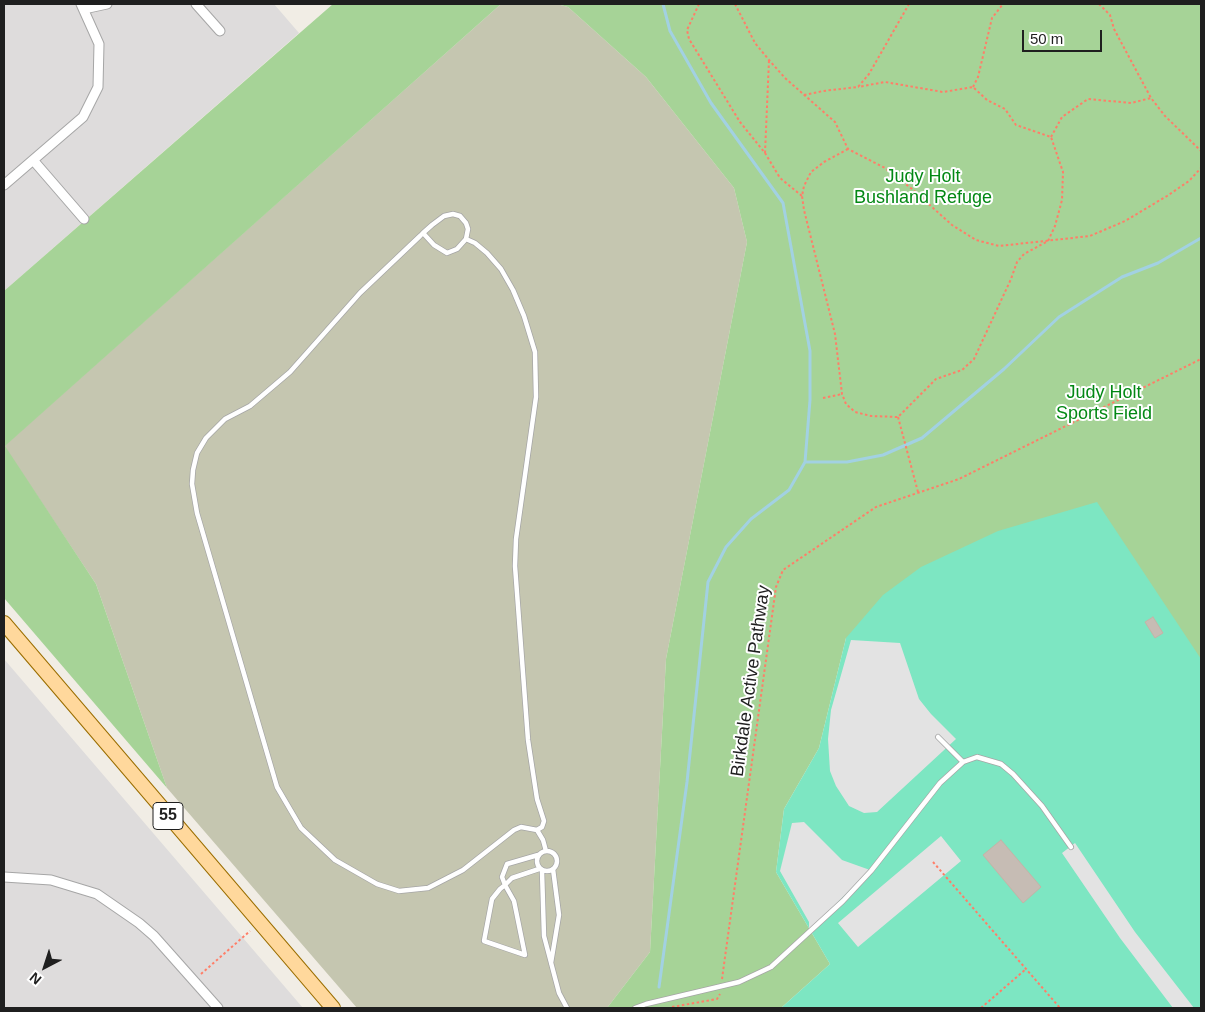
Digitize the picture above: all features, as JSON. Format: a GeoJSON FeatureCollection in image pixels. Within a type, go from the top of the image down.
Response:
{"type":"FeatureCollection","features":[{"type":"Feature","properties":{"kind":"main road","name":"55"},"geometry":{"type":"LineString","coordinates":[[4,623],[332,1008]]}},
{"type":"Feature","properties":{"kind":"street"},"geometry":{"type":"LineString","coordinates":[[4,185],[83,117],[98,87],[99,44],[83,6],[107,4]]}},
{"type":"Feature","properties":{"kind":"street"},"geometry":{"type":"LineString","coordinates":[[196,4],[220,31]]}},
{"type":"Feature","properties":{"kind":"street"},"geometry":{"type":"LineString","coordinates":[[33,160],[84,219]]}},
{"type":"Feature","properties":{"kind":"street"},"geometry":{"type":"LineString","coordinates":[[4,877],[51,880],[97,894],[139,922],[168,950],[218,1008]]}},
{"type":"Feature","properties":{"kind":"lane"},"geometry":{"type":"LineString","coordinates":[[423,233],[434,245],[447,253],[457,249],[466,239],[468,229],[460,216],[453,214],[444,216],[423,233],[360,293],[290,372],[268,393],[225,420],[206,438],[197,453],[192,484],[197,513],[277,787],[301,828],[335,860],[376,884],[399,891],[428,888],[463,870],[514,830],[521,827],[536,830],[542,827],[544,821],[537,799],[528,740],[515,566],[516,539],[536,397],[535,352],[524,316],[505,276],[487,253],[475,243],[466,239]]}},
{"type":"Feature","properties":{"kind":"lane"},"geometry":{"type":"LineString","coordinates":[[938,737],[963,762]]}},
{"type":"Feature","properties":{"kind":"lane"},"geometry":{"type":"LineString","coordinates":[[635,1008],[739,982],[754,976],[782,958],[864,878],[940,783],[963,762],[977,757],[1001,764],[1013,774],[1042,806],[1071,847]]}},
{"type":"Feature","properties":{"kind":"lane"},"geometry":{"type":"LineString","coordinates":[[536,830],[543,840],[546,851],[556,856],[557,862],[553,869],[559,915],[550,964]]}},
{"type":"Feature","properties":{"kind":"lane"},"geometry":{"type":"LineString","coordinates":[[546,851],[538,856],[507,864],[502,876],[505,885],[514,901],[526,955],[484,941],[492,899],[505,885],[520,874],[553,869]]}},
{"type":"Feature","properties":{"kind":"lane"},"geometry":{"type":"LineString","coordinates":[[538,856],[536,861],[541,870],[544,936],[559,993],[568,1008]]}},
{"type":"Feature","properties":{"kind":"path"},"geometry":{"type":"LineString","coordinates":[[699,4],[686,30],[689,39],[740,122],[765,153],[780,178],[802,196]]}},
{"type":"Feature","properties":{"kind":"path"},"geometry":{"type":"LineString","coordinates":[[736,4],[755,43],[804,96],[819,106],[835,122],[848,149],[885,168],[912,189],[952,225],[976,240],[999,246],[1090,236],[1125,220],[1167,196],[1189,181],[1201,168]]}},
{"type":"Feature","properties":{"kind":"path"},"geometry":{"type":"LineString","coordinates":[[858,87],[869,74],[909,4]]}},
{"type":"Feature","properties":{"kind":"path"},"geometry":{"type":"LineString","coordinates":[[973,87],[978,77],[992,18],[1003,4]]}},
{"type":"Feature","properties":{"kind":"path"},"geometry":{"type":"LineString","coordinates":[[1099,4],[1110,15],[1114,29],[1151,98],[1165,116],[1201,151]]}},
{"type":"Feature","properties":{"kind":"path"},"geometry":{"type":"LineString","coordinates":[[765,153],[769,60]]}},
{"type":"Feature","properties":{"kind":"path"},"geometry":{"type":"LineString","coordinates":[[804,96],[823,90],[858,87],[885,82],[943,92],[973,87]]}},
{"type":"Feature","properties":{"kind":"path"},"geometry":{"type":"LineString","coordinates":[[973,87],[987,100],[1005,109],[1016,125],[1051,137]]}},
{"type":"Feature","properties":{"kind":"path"},"geometry":{"type":"LineString","coordinates":[[848,149],[811,172],[804,186],[802,196],[835,334],[842,394],[846,404],[855,412],[880,417],[898,417],[936,379],[962,370],[974,359],[1017,262],[1024,254],[1048,241],[1055,226],[1062,200],[1063,172],[1051,137],[1062,117],[1088,99],[1131,103],[1151,98]]}},
{"type":"Feature","properties":{"kind":"path","name":"Birkdale Active Pathway"},"geometry":{"type":"LineString","coordinates":[[720,986],[778,579],[791,563],[869,511],[959,479],[1201,359]]}},
{"type":"Feature","properties":{"kind":"path"},"geometry":{"type":"LineString","coordinates":[[823,398],[842,394]]}},
{"type":"Feature","properties":{"kind":"path"},"geometry":{"type":"LineString","coordinates":[[898,417],[904,433],[918,492]]}},
{"type":"Feature","properties":{"kind":"path"},"geometry":{"type":"LineString","coordinates":[[933,862],[1060,1008]]}},
{"type":"Feature","properties":{"kind":"path"},"geometry":{"type":"LineString","coordinates":[[194,980],[259,922]]}},
{"type":"Feature","properties":{"kind":"path"},"geometry":{"type":"LineString","coordinates":[[981,1008],[1026,969]]}},
{"type":"Feature","properties":{"kind":"path"},"geometry":{"type":"LineString","coordinates":[[666,1007],[717,999],[720,997],[720,986]]}},
{"type":"Feature","properties":{"kind":"shaded area"},"geometry":{"type":"Polygon","coordinates":[[[4,4],[274,4],[299,33],[4,291],[4,4]]]}},
{"type":"Feature","properties":{"kind":"shaded area"},"geometry":{"type":"Polygon","coordinates":[[[501,4],[557,4],[568,7],[646,77],[734,188],[747,242],[666,659],[650,952],[607,1008],[357,1008],[167,788],[96,584],[4,446],[501,4]]]}},
{"type":"Feature","properties":{"kind":"shaded area"},"geometry":{"type":"Polygon","coordinates":[[[851,640],[900,643],[919,699],[956,739],[877,812],[864,813],[849,806],[836,786],[830,771],[828,739],[831,710],[851,640]]]}},
{"type":"Feature","properties":{"kind":"shaded area"},"geometry":{"type":"Polygon","coordinates":[[[4,659],[303,1008],[4,1008],[4,659]]]}},
{"type":"Feature","properties":{"kind":"shaded area"},"geometry":{"type":"Polygon","coordinates":[[[804,822],[842,860],[870,870],[809,931],[809,922],[780,871],[792,823],[804,822]]]}},
{"type":"Feature","properties":{"kind":"shaded area"},"geometry":{"type":"Polygon","coordinates":[[[941,836],[961,861],[858,947],[838,923],[941,836]]]}},
{"type":"Feature","properties":{"kind":"shaded area"},"geometry":{"type":"Polygon","coordinates":[[[1075,843],[1135,932],[1194,1008],[1173,1008],[1120,938],[1062,853],[1075,843]]]}},
{"type":"Feature","properties":{"kind":"green space"},"geometry":{"type":"Polygon","coordinates":[[[333,4],[501,4],[5,446],[96,584],[167,788],[4,598],[4,291],[333,4]]]}},
{"type":"Feature","properties":{"kind":"green space"},"geometry":{"type":"Polygon","coordinates":[[[557,4],[1201,5],[1201,659],[846,638],[819,748],[784,809],[776,872],[830,964],[781,1008],[607,1008],[650,952],[666,659],[747,242],[734,188],[646,77],[568,7],[557,4]]]}},
{"type":"Feature","properties":{"kind":"green space"},"geometry":{"type":"Polygon","coordinates":[[[1097,502],[1201,659],[1201,1008],[781,1008],[830,964],[776,872],[784,809],[819,748],[846,638],[883,595],[921,567],[998,531],[1097,502]]]}},
{"type":"Feature","properties":{"kind":"building"},"geometry":{"type":"Polygon","coordinates":[[[1153,617],[1163,633],[1155,638],[1145,622],[1153,617]]]}},
{"type":"Feature","properties":{"kind":"building"},"geometry":{"type":"Polygon","coordinates":[[[1001,840],[1041,887],[1023,903],[983,855],[1001,840]]]}},
{"type":"Feature","properties":{"kind":"waterway"},"geometry":{"type":"LineString","coordinates":[[659,987],[687,782],[708,582],[726,547],[751,519],[789,490],[805,462],[810,400],[810,351],[783,203],[711,103],[670,31],[663,4]]}},
{"type":"Feature","properties":{"kind":"waterway"},"geometry":{"type":"LineString","coordinates":[[805,462],[847,462],[883,455],[922,438],[1004,369],[1059,317],[1122,277],[1158,263],[1201,238]]}},
{"type":"Feature","properties":{"kind":"park label","name":"Judy Holt Bushland Refuge"},"geometry":{"type":"Point","coordinates":[923,187]}},
{"type":"Feature","properties":{"kind":"park label","name":"Judy Holt Sports Field"},"geometry":{"type":"Point","coordinates":[1104,403]}}]}
